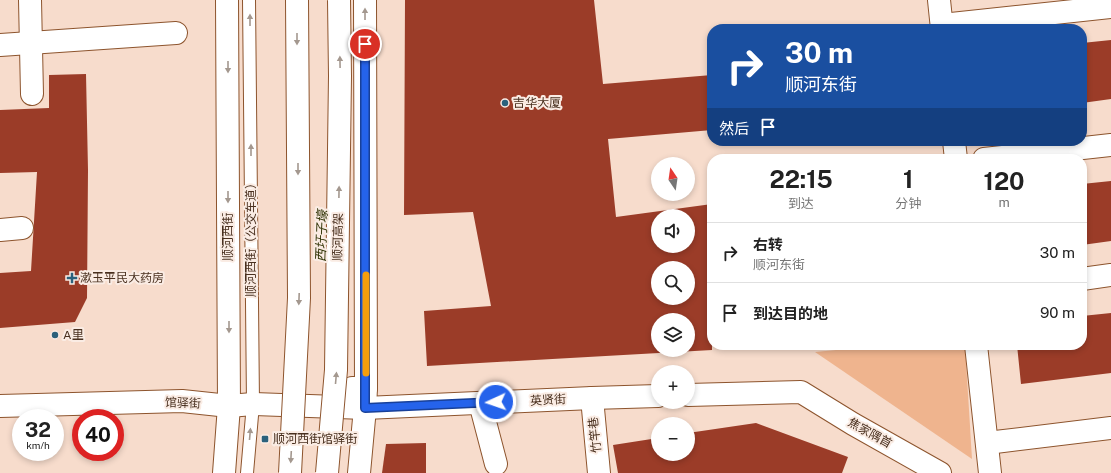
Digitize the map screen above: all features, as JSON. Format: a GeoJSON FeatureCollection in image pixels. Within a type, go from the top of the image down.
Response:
{"type":"FeatureCollection","features":[{"type":"Feature","properties":{"kind":"main road"},"geometry":{"type":"LineString","coordinates":[[30,0],[32,94]]}},
{"type":"Feature","properties":{"kind":"main road","name":"顺河西街"},"geometry":{"type":"LineString","coordinates":[[224,473],[229,406],[227,0]]}},
{"type":"Feature","properties":{"kind":"main road"},"geometry":{"type":"LineString","coordinates":[[290,473],[299,298],[297,0]]}},
{"type":"Feature","properties":{"kind":"main road","name":"顺河高架"},"geometry":{"type":"LineString","coordinates":[[327,473],[336,370],[340,76],[339,0]]}},
{"type":"Feature","properties":{"kind":"main road"},"geometry":{"type":"LineString","coordinates":[[359,473],[365,0]]}},
{"type":"Feature","properties":{"kind":"main road"},"geometry":{"type":"LineString","coordinates":[[939,0],[942,24]]}},
{"type":"Feature","properties":{"kind":"main road"},"geometry":{"type":"LineString","coordinates":[[967,24],[1111,7]]}},
{"type":"Feature","properties":{"kind":"main road"},"geometry":{"type":"LineString","coordinates":[[0,45],[176,33]]}},
{"type":"Feature","properties":{"kind":"main road"},"geometry":{"type":"LineString","coordinates":[[1029,154],[1111,145]]}},
{"type":"Feature","properties":{"kind":"main road"},"geometry":{"type":"LineString","coordinates":[[0,230],[22,228]]}},
{"type":"Feature","properties":{"kind":"main road"},"geometry":{"type":"LineString","coordinates":[[1087,278],[1111,275]]}},
{"type":"Feature","properties":{"kind":"main road"},"geometry":{"type":"LineString","coordinates":[[977,350],[990,473]]}},
{"type":"Feature","properties":{"kind":"main road","name":"焦家隅首"},"geometry":{"type":"LineString","coordinates":[[695,395],[801,392],[853,424],[940,473]]}},
{"type":"Feature","properties":{"kind":"main road","name":"馆驿街"},"geometry":{"type":"LineString","coordinates":[[0,406],[182,401],[229,406],[361,395]]}},
{"type":"Feature","properties":{"kind":"main road","name":"英贤街"},"geometry":{"type":"LineString","coordinates":[[361,395],[480,403],[651,396]]}},
{"type":"Feature","properties":{"kind":"main road","name":"竹竿巷"},"geometry":{"type":"LineString","coordinates":[[592,398],[599,473]]}},
{"type":"Feature","properties":{"kind":"main road"},"geometry":{"type":"LineString","coordinates":[[480,403],[496,464]]}},
{"type":"Feature","properties":{"kind":"main road"},"geometry":{"type":"LineString","coordinates":[[987,443],[1111,428]]}},
{"type":"Feature","properties":{"kind":"lane","name":"顺河西街（公交车道）"},"geometry":{"type":"LineString","coordinates":[[247,473],[253,404],[249,0]]}},
{"type":"Feature","properties":{"kind":"shaded area"},"geometry":{"type":"Polygon","coordinates":[[[836,350],[965,350],[972,459],[815,352],[836,350]]]}},
{"type":"Feature","properties":{"kind":"building"},"geometry":{"type":"Polygon","coordinates":[[[405,0],[594,0],[603,84],[707,75],[707,130],[608,139],[616,217],[651,212],[651,253],[695,253],[695,209],[675,209],[707,205],[707,350],[712,350],[695,351],[695,313],[651,313],[651,353],[427,366],[424,311],[491,306],[473,212],[404,215],[405,0]]]}},
{"type":"Feature","properties":{"kind":"building"},"geometry":{"type":"Polygon","coordinates":[[[1111,40],[1111,99],[1087,102],[1087,42],[1111,40]]]}},
{"type":"Feature","properties":{"kind":"building"},"geometry":{"type":"Polygon","coordinates":[[[86,74],[88,170],[87,298],[75,322],[0,328],[0,273],[31,271],[37,172],[0,173],[0,110],[49,108],[49,75],[86,74]]]}},
{"type":"Feature","properties":{"kind":"building"},"geometry":{"type":"Polygon","coordinates":[[[1111,181],[1111,241],[1087,244],[1087,183],[1111,181]]]}},
{"type":"Feature","properties":{"kind":"building"},"geometry":{"type":"Polygon","coordinates":[[[1111,313],[1111,373],[1021,384],[1018,350],[1087,350],[1087,315],[1111,313]]]}},
{"type":"Feature","properties":{"kind":"building"},"geometry":{"type":"Polygon","coordinates":[[[756,423],[848,457],[842,473],[618,473],[613,445],[651,439],[651,461],[695,461],[695,432],[756,423]]]}},
{"type":"Feature","properties":{"kind":"building"},"geometry":{"type":"Polygon","coordinates":[[[426,443],[426,473],[382,473],[386,444],[426,443]]]}},
{"type":"Feature","properties":{"kind":"slow traffic"},"geometry":{"type":"LineString","coordinates":[[366,275],[366,373]]}},
{"type":"Feature","properties":{"kind":"place","name":"吉华大厦"},"geometry":{"type":"Point","coordinates":[505,103]}},
{"type":"Feature","properties":{"kind":"place","name":"漱玉平民大药房"},"geometry":{"type":"Point","coordinates":[72,278]}},
{"type":"Feature","properties":{"kind":"place","name":"A里"},"geometry":{"type":"Point","coordinates":[55,335]}},
{"type":"Feature","properties":{"kind":"place","name":"顺河西街馆驿街"},"geometry":{"type":"Point","coordinates":[265,439]}},
{"type":"Feature","properties":{"kind":"route"},"geometry":{"type":"LineString","coordinates":[[365,44],[365,408],[496,402]]}},
{"type":"Feature","properties":{"kind":"water label","name":"西圩子壕"},"geometry":{"type":"Point","coordinates":[321,236]}}]}
